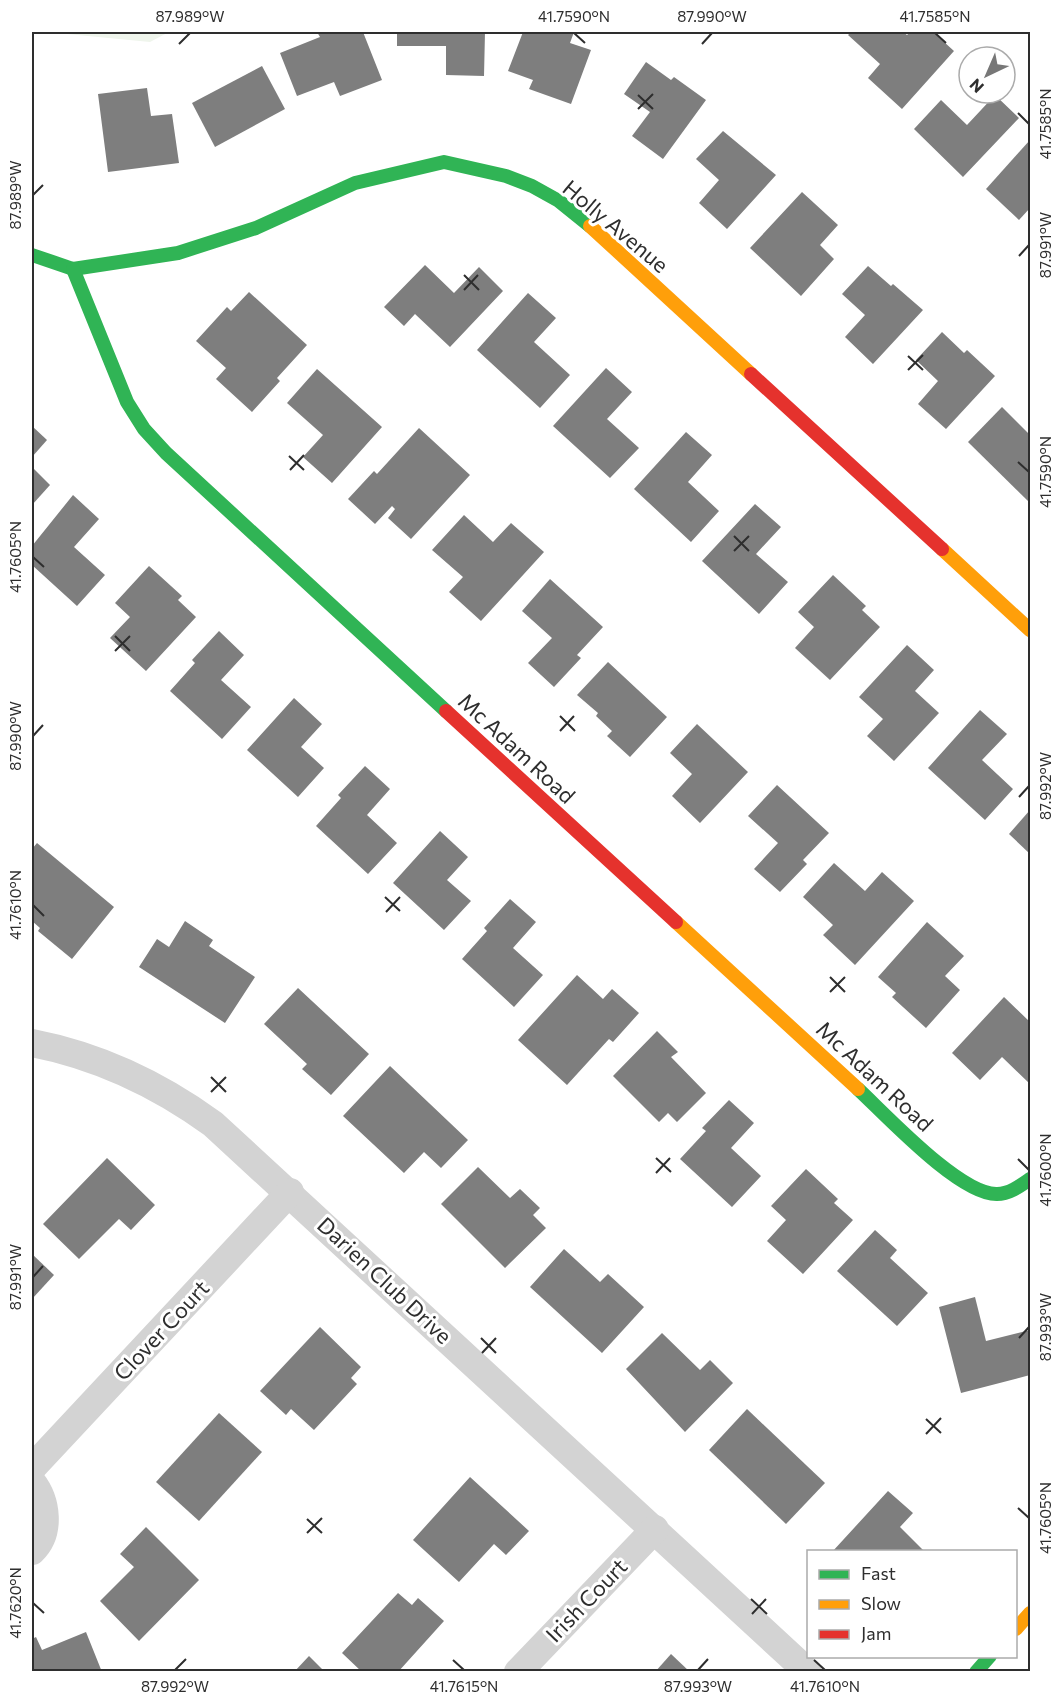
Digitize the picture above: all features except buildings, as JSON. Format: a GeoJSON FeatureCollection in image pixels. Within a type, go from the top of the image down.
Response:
{"type":"FeatureCollection","features":[{"type":"Feature","properties":{"kind":"street","name":"Holly Avenue"},"geometry":{"type":"LineString","coordinates":[[32,255],[73,269],[178,253],[219,242],[355,183],[389,173],[444,162],[506,176],[559,201],[580,217],[1030,630]]}},
{"type":"Feature","properties":{"kind":"street","name":"Mc Adam Road"},"geometry":{"type":"LineString","coordinates":[[73,269],[127,402],[144,429],[166,453],[948,1171],[969,1186],[988,1194],[1004,1195],[1030,1179]]}},
{"type":"Feature","properties":{"kind":"street","name":"Darien Club Drive"},"geometry":{"type":"LineString","coordinates":[[32,1043],[69,1050],[106,1063],[173,1096],[213,1124],[290,1192],[808,1671]]}},
{"type":"Feature","properties":{"kind":"street","name":"Clover Court"},"geometry":{"type":"LineString","coordinates":[[32,1468],[290,1192]]}},
{"type":"Feature","properties":{"kind":"street"},"geometry":{"type":"LineString","coordinates":[[32,1482],[39,1490],[45,1510],[44,1530],[32,1551]]}},
{"type":"Feature","properties":{"kind":"street","name":"Irish Court"},"geometry":{"type":"LineString","coordinates":[[518,1671],[655,1529]]}},
{"type":"Feature","properties":{"kind":"street"},"geometry":{"type":"LineString","coordinates":[[1017,1628],[1030,1613]]}},
{"type":"Feature","properties":{"kind":"street"},"geometry":{"type":"LineString","coordinates":[[976,1671],[988,1658]]}},
{"type":"Feature","properties":{"kind":"shaded area"},"geometry":{"type":"Polygon","coordinates":[[[62,32],[169,32],[150,42],[62,32]]]}},
{"type":"Feature","properties":{"kind":"traffic: fast"},"geometry":{"type":"LineString","coordinates":[[32,255],[73,269],[178,253],[256,228],[355,183],[444,162],[506,176],[532,186],[559,201],[590,226]]}},
{"type":"Feature","properties":{"kind":"traffic: fast"},"geometry":{"type":"LineString","coordinates":[[73,269],[127,402],[144,429],[166,453],[446,711]]}},
{"type":"Feature","properties":{"kind":"traffic: fast"},"geometry":{"type":"LineString","coordinates":[[858,1089],[924,1152],[964,1182],[982,1191],[1001,1194],[1030,1179]]}},
{"type":"Feature","properties":{"kind":"traffic: fast"},"geometry":{"type":"LineString","coordinates":[[976,1672],[988,1658]]}},
{"type":"Feature","properties":{"kind":"traffic: slow"},"geometry":{"type":"LineString","coordinates":[[590,226],[751,374]]}},
{"type":"Feature","properties":{"kind":"traffic: slow"},"geometry":{"type":"LineString","coordinates":[[942,549],[1030,630]]}},
{"type":"Feature","properties":{"kind":"traffic: slow"},"geometry":{"type":"LineString","coordinates":[[676,922],[858,1089]]}},
{"type":"Feature","properties":{"kind":"traffic: slow"},"geometry":{"type":"LineString","coordinates":[[1017,1628],[1030,1613]]}},
{"type":"Feature","properties":{"kind":"traffic: jam"},"geometry":{"type":"LineString","coordinates":[[751,374],[942,549]]}},
{"type":"Feature","properties":{"kind":"traffic: jam"},"geometry":{"type":"LineString","coordinates":[[446,711],[676,922]]}}]}
